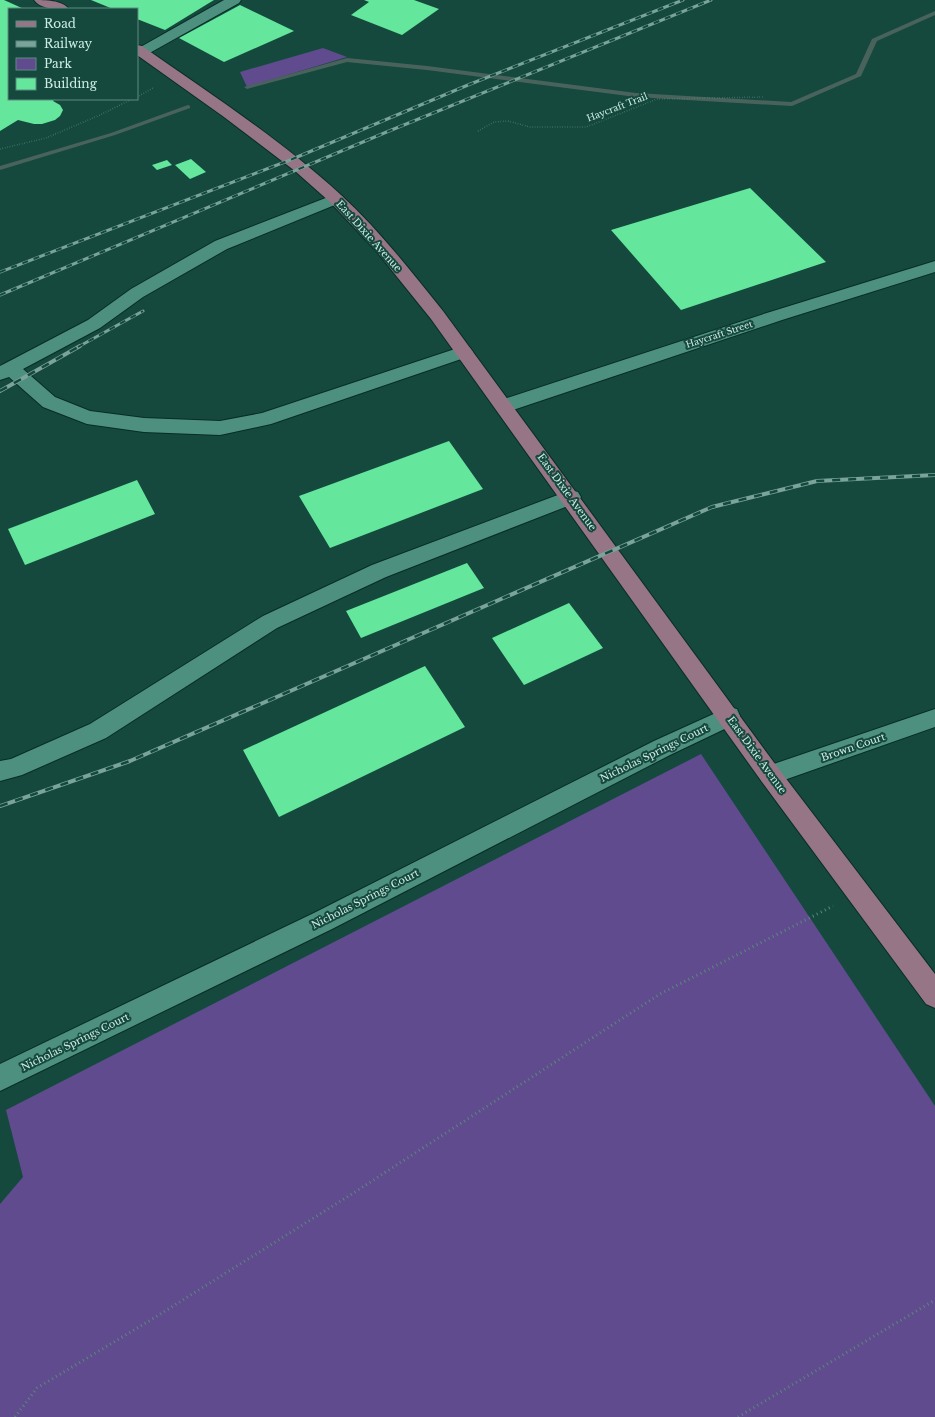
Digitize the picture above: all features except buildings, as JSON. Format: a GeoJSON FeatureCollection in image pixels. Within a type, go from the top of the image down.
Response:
{"type":"FeatureCollection","features":[{"type":"Feature","properties":{"kind":"main road"},"geometry":{"type":"LineString","coordinates":[[40,0],[60,8]]}},
{"type":"Feature","properties":{"kind":"main road","name":"East Dixie Avenue"},"geometry":{"type":"LineString","coordinates":[[139,51],[229,114],[300,168],[336,199],[383,248],[504,406],[729,716],[770,775],[935,994]]}},
{"type":"Feature","properties":{"kind":"street"},"geometry":{"type":"LineString","coordinates":[[139,51],[234,0]]}},
{"type":"Feature","properties":{"kind":"street"},"geometry":{"type":"LineString","coordinates":[[336,199],[221,245],[137,293],[94,324],[5,371],[48,402],[87,417],[144,424],[220,428],[264,419],[464,352]]}},
{"type":"Feature","properties":{"kind":"street","name":"Haycraft Street"},"geometry":{"type":"LineString","coordinates":[[504,406],[776,316],[935,266]]}},
{"type":"Feature","properties":{"kind":"street"},"geometry":{"type":"LineString","coordinates":[[0,772],[14,768],[98,731],[270,622],[379,571],[571,498]]}},
{"type":"Feature","properties":{"kind":"street","name":"Nicholas Springs Court"},"geometry":{"type":"LineString","coordinates":[[0,1078],[323,921],[662,748],[729,716]]}},
{"type":"Feature","properties":{"kind":"street","name":"Brown Court"},"geometry":{"type":"LineString","coordinates":[[770,775],[935,718]]}},
{"type":"Feature","properties":{"kind":"path"},"geometry":{"type":"LineString","coordinates":[[138,96],[157,86]]}},
{"type":"Feature","properties":{"kind":"path","name":"Haycraft Trail"},"geometry":{"type":"LineString","coordinates":[[478,131],[494,122],[508,120],[530,127],[586,127],[658,99],[764,97]]}},
{"type":"Feature","properties":{"kind":"path"},"geometry":{"type":"LineString","coordinates":[[0,149],[46,138],[100,115],[130,100]]}},
{"type":"Feature","properties":{"kind":"path"},"geometry":{"type":"LineString","coordinates":[[15,1417],[37,1388],[154,1318],[355,1192],[660,994],[858,892]]}},
{"type":"Feature","properties":{"kind":"path"},"geometry":{"type":"LineString","coordinates":[[738,1417],[935,1300]]}},
{"type":"Feature","properties":{"kind":"green space"},"geometry":{"type":"Polygon","coordinates":[[[323,48],[347,57],[247,87],[240,72],[323,48]]]}},
{"type":"Feature","properties":{"kind":"green space"},"geometry":{"type":"Polygon","coordinates":[[[701,754],[935,1106],[935,1417],[0,1417],[0,1204],[23,1177],[6,1110],[701,754]]]}},
{"type":"Feature","properties":{"kind":"waterway"},"geometry":{"type":"LineString","coordinates":[[247,87],[347,60],[427,68],[636,95],[792,104],[859,75],[874,40],[935,13]]}},
{"type":"Feature","properties":{"kind":"waterway"},"geometry":{"type":"LineString","coordinates":[[0,168],[113,134],[188,107]]}},
{"type":"Feature","properties":{"kind":"railway"},"geometry":{"type":"LineString","coordinates":[[0,272],[290,160],[468,85],[683,0]]}},
{"type":"Feature","properties":{"kind":"railway"},"geometry":{"type":"LineString","coordinates":[[0,295],[389,131],[711,0]]}},
{"type":"Feature","properties":{"kind":"railway"},"geometry":{"type":"LineString","coordinates":[[78,347],[143,311]]}},
{"type":"Feature","properties":{"kind":"railway"},"geometry":{"type":"LineString","coordinates":[[0,391],[80,346]]}},
{"type":"Feature","properties":{"kind":"railway"},"geometry":{"type":"LineString","coordinates":[[0,806],[130,761],[712,507],[817,481],[935,475]]}}]}
